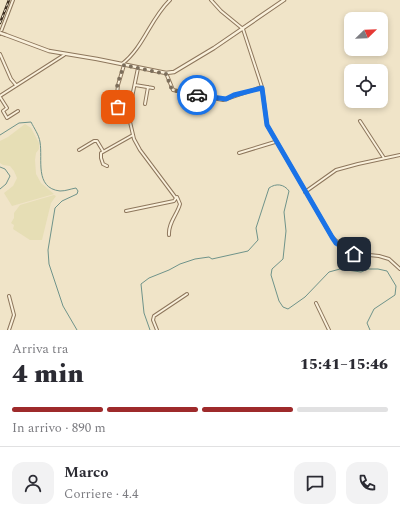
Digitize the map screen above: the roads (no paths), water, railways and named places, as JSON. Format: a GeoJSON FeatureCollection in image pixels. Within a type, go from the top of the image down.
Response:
{"type":"FeatureCollection","features":[{"type":"Feature","properties":{"kind":"street"},"geometry":{"type":"LineString","coordinates":[[13,0],[0,33],[64,55],[97,59],[166,74],[174,72],[214,48],[284,0]]}},
{"type":"Feature","properties":{"kind":"street"},"geometry":{"type":"LineString","coordinates":[[169,235],[169,226],[177,216],[180,204],[176,196],[140,150],[133,135],[130,122],[118,107],[116,101],[123,65],[139,47],[160,11],[170,0]]}},
{"type":"Feature","properties":{"kind":"street"},"geometry":{"type":"LineString","coordinates":[[211,0],[221,11],[243,29],[262,88],[267,125],[275,142],[320,220],[336,243],[354,254],[379,256],[389,259],[400,269]]}},
{"type":"Feature","properties":{"kind":"street"},"geometry":{"type":"LineString","coordinates":[[0,54],[11,79],[16,85]]}},
{"type":"Feature","properties":{"kind":"street"},"geometry":{"type":"LineString","coordinates":[[18,111],[7,118],[3,111],[7,108],[0,96],[64,55]]}},
{"type":"Feature","properties":{"kind":"street"},"geometry":{"type":"LineString","coordinates":[[131,102],[138,68]]}},
{"type":"Feature","properties":{"kind":"street"},"geometry":{"type":"LineString","coordinates":[[166,74],[172,90],[222,100],[262,88]]}},
{"type":"Feature","properties":{"kind":"street"},"geometry":{"type":"LineString","coordinates":[[135,84],[153,88]]}},
{"type":"Feature","properties":{"kind":"street"},"geometry":{"type":"LineString","coordinates":[[145,104],[148,87]]}},
{"type":"Feature","properties":{"kind":"street"},"geometry":{"type":"LineString","coordinates":[[360,120],[384,158]]}},
{"type":"Feature","properties":{"kind":"street"},"geometry":{"type":"LineString","coordinates":[[107,166],[103,164],[100,154],[133,135]]}},
{"type":"Feature","properties":{"kind":"street"},"geometry":{"type":"LineString","coordinates":[[79,150],[94,141],[97,141],[103,151]]}},
{"type":"Feature","properties":{"kind":"street"},"geometry":{"type":"LineString","coordinates":[[239,153],[275,142]]}},
{"type":"Feature","properties":{"kind":"street"},"geometry":{"type":"LineString","coordinates":[[305,192],[336,170],[400,154]]}},
{"type":"Feature","properties":{"kind":"street"},"geometry":{"type":"LineString","coordinates":[[126,212],[174,201],[176,196]]}},
{"type":"Feature","properties":{"kind":"street"},"geometry":{"type":"LineString","coordinates":[[157,330],[153,320],[154,316],[187,294]]}},
{"type":"Feature","properties":{"kind":"street"},"geometry":{"type":"LineString","coordinates":[[9,296],[14,315],[9,330]]}},
{"type":"Feature","properties":{"kind":"street"},"geometry":{"type":"LineString","coordinates":[[316,303],[329,330]]}},
{"type":"Feature","properties":{"kind":"waterway"},"geometry":{"type":"LineString","coordinates":[[0,135],[19,123],[31,122],[38,134],[41,149],[41,172],[46,184],[52,189],[60,191],[76,188],[78,191],[77,194],[62,201],[55,208],[48,250],[49,264],[63,306],[77,330]]}},
{"type":"Feature","properties":{"kind":"waterway"},"geometry":{"type":"LineString","coordinates":[[0,167],[5,169],[10,176],[6,184],[0,189]]}},
{"type":"Feature","properties":{"kind":"waterway"},"geometry":{"type":"LineString","coordinates":[[150,330],[144,313],[141,284],[149,278],[195,259],[209,257],[212,259],[248,251],[258,240],[256,228],[269,188],[277,185],[285,187],[289,191],[284,212],[286,231],[283,259],[272,269],[271,275],[279,301],[283,307],[288,309],[305,297],[329,272],[340,269],[361,272],[368,269],[387,271],[396,286],[395,295],[374,309],[367,323],[370,330]]}},
{"type":"Feature","properties":{"kind":"railway"},"geometry":{"type":"LineString","coordinates":[[0,23],[9,0]]}}]}
